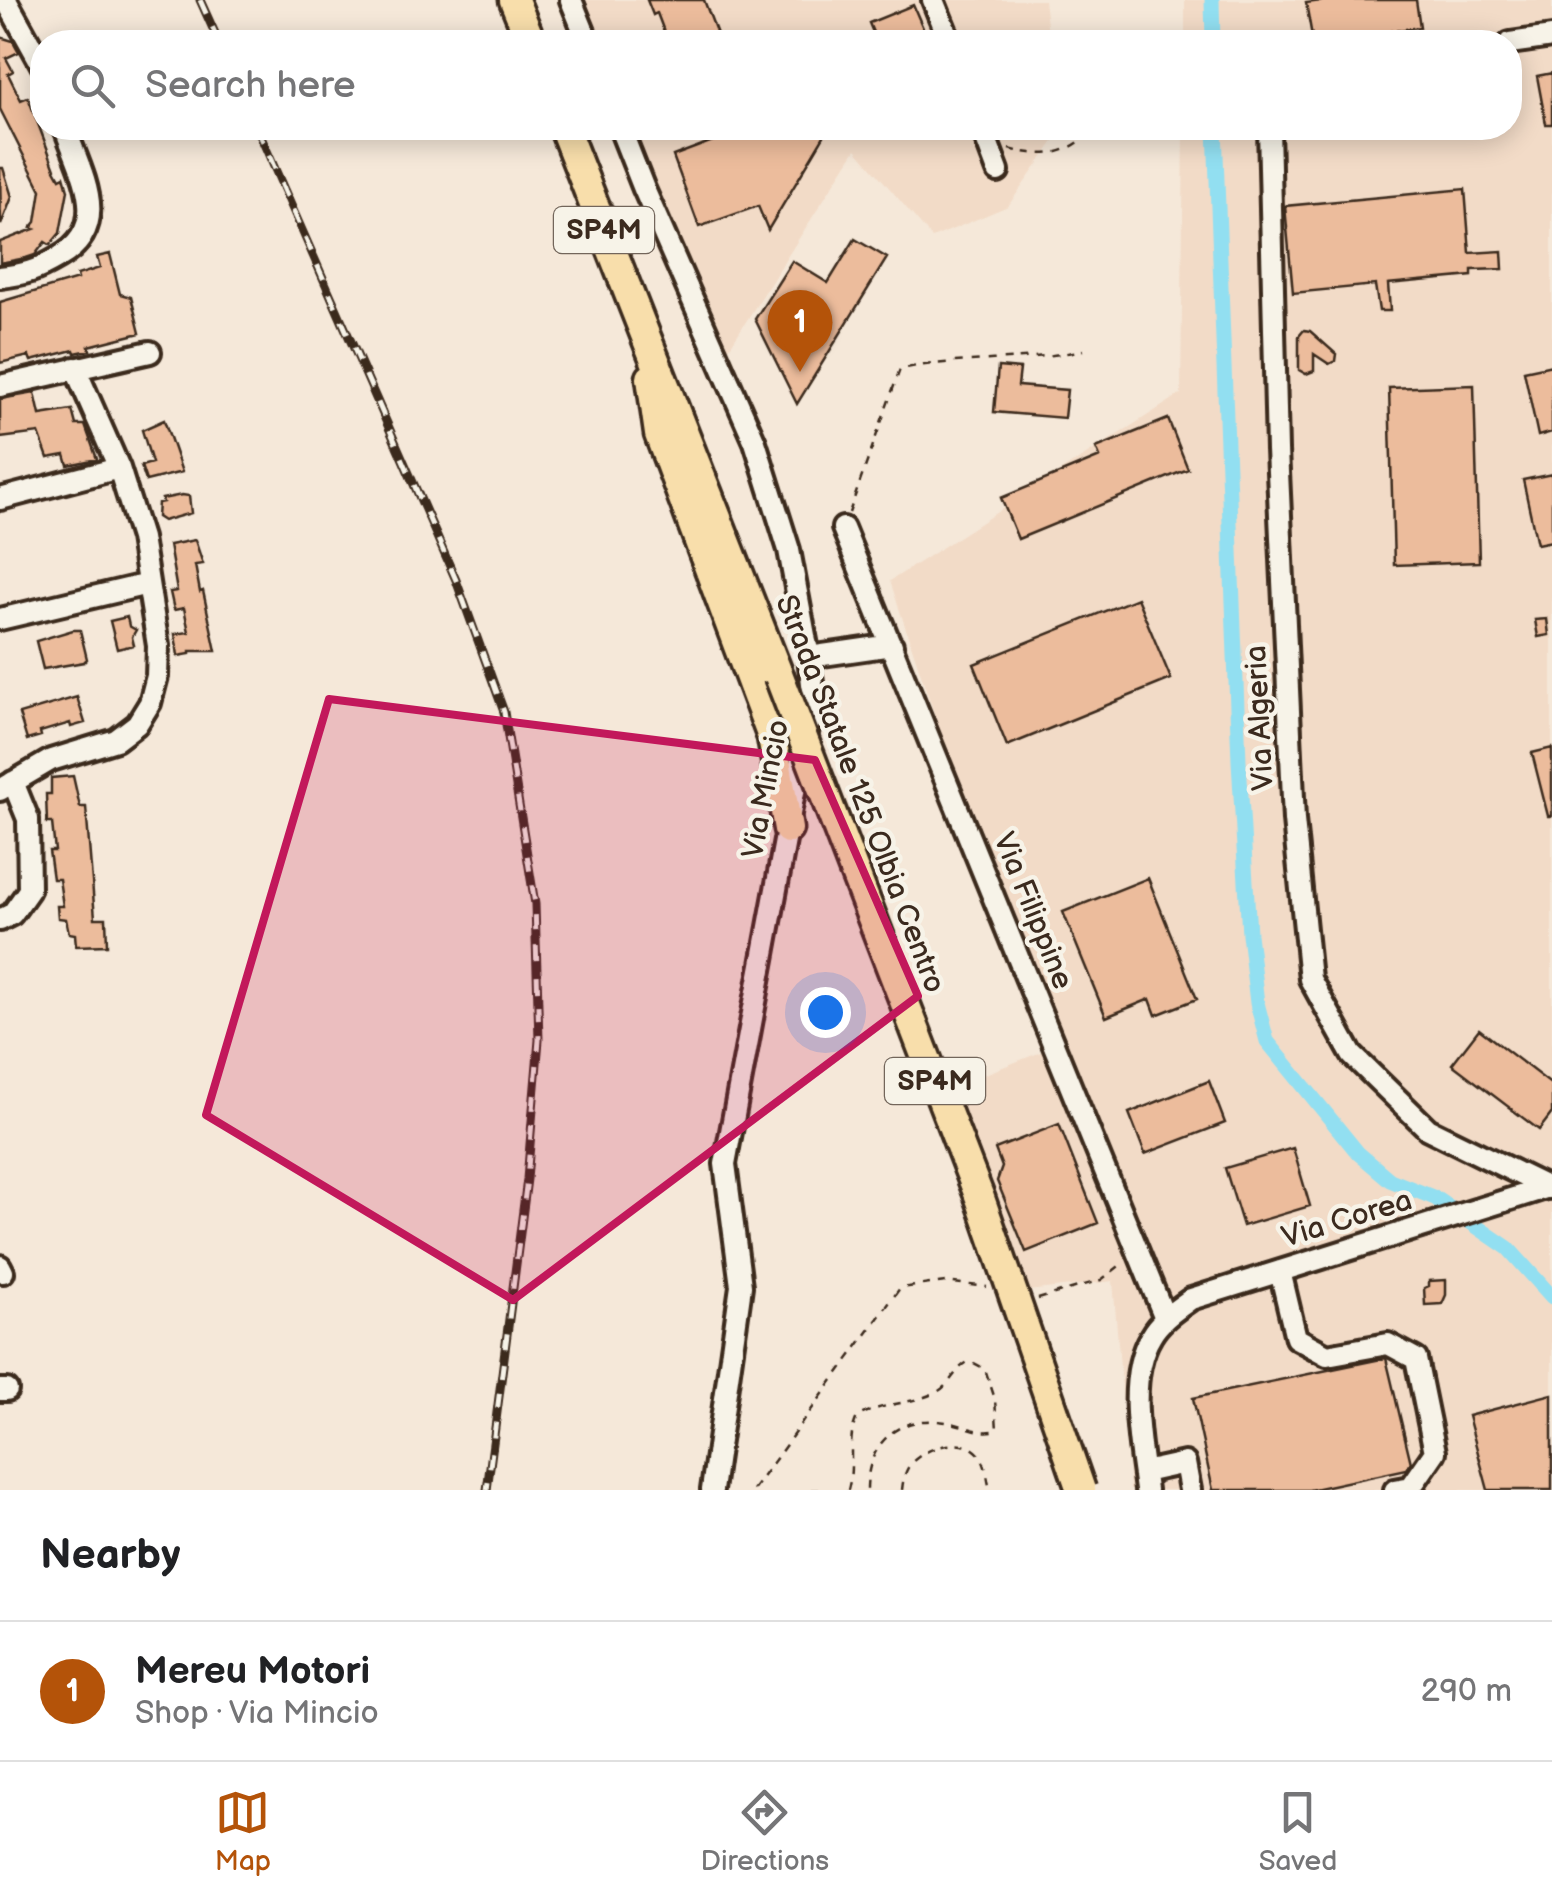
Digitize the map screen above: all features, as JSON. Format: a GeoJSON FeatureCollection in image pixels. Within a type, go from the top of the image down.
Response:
{"type":"FeatureCollection","features":[{"type":"Feature","properties":{"kind":"main road"},"geometry":{"type":"LineString","coordinates":[[514,0],[526,30]]}},
{"type":"Feature","properties":{"kind":"main road","name":"Strada Statale 125 Olbia Centro"},"geometry":{"type":"LineString","coordinates":[[569,140],[980,1198],[1081,1490]]}},
{"type":"Feature","properties":{"kind":"main road"},"geometry":{"type":"LineString","coordinates":[[644,332],[659,434],[772,737],[788,829]]}},
{"type":"Feature","properties":{"kind":"street"},"geometry":{"type":"LineString","coordinates":[[6,0],[30,43]]}},
{"type":"Feature","properties":{"kind":"street"},"geometry":{"type":"LineString","coordinates":[[572,0],[583,30]]}},
{"type":"Feature","properties":{"kind":"street"},"geometry":{"type":"LineString","coordinates":[[934,0],[945,30]]}},
{"type":"Feature","properties":{"kind":"street"},"geometry":{"type":"LineString","coordinates":[[1522,41],[1552,37]]}},
{"type":"Feature","properties":{"kind":"street"},"geometry":{"type":"LineString","coordinates":[[0,277],[31,274],[74,249],[91,222],[90,201],[69,140]]}},
{"type":"Feature","properties":{"kind":"street","name":"Via Mincio"},"geometry":{"type":"LineString","coordinates":[[625,140],[755,442],[789,550],[814,701],[725,1164],[741,1286],[712,1490]]}},
{"type":"Feature","properties":{"kind":"street"},"geometry":{"type":"LineString","coordinates":[[986,140],[998,171]]}},
{"type":"Feature","properties":{"kind":"street","name":"Via Algeria"},"geometry":{"type":"LineString","coordinates":[[1270,140],[1277,450],[1294,820],[1310,979],[1352,1056],[1428,1129],[1550,1187]]}},
{"type":"Feature","properties":{"kind":"street"},"geometry":{"type":"LineString","coordinates":[[0,386],[150,352]]}},
{"type":"Feature","properties":{"kind":"street"},"geometry":{"type":"LineString","coordinates":[[0,920],[12,914],[29,890],[28,819],[6,786],[51,760],[116,740],[137,724],[150,703],[157,676],[158,646],[141,538],[120,468],[75,368]]}},
{"type":"Feature","properties":{"kind":"street"},"geometry":{"type":"LineString","coordinates":[[0,499],[120,468]]}},
{"type":"Feature","properties":{"kind":"street","name":"Via Filippine"},"geometry":{"type":"LineString","coordinates":[[843,528],[1165,1318]]}},
{"type":"Feature","properties":{"kind":"street"},"geometry":{"type":"LineString","coordinates":[[0,619],[148,584]]}},
{"type":"Feature","properties":{"kind":"street"},"geometry":{"type":"LineString","coordinates":[[809,657],[892,644]]}},
{"type":"Feature","properties":{"kind":"street","name":"Via Corea"},"geometry":{"type":"LineString","coordinates":[[1165,1318],[1191,1298],[1550,1187]]}},
{"type":"Feature","properties":{"kind":"street"},"geometry":{"type":"LineString","coordinates":[[1280,1271],[1296,1338],[1327,1355],[1388,1344],[1416,1358],[1435,1452],[1411,1487],[1396,1490]]}},
{"type":"Feature","properties":{"kind":"street"},"geometry":{"type":"LineString","coordinates":[[1165,1318],[1150,1337],[1135,1376],[1145,1481],[1185,1463],[1190,1490]]}},
{"type":"Feature","properties":{"kind":"path"},"geometry":{"type":"LineString","coordinates":[[999,140],[1054,156],[1084,140]]}},
{"type":"Feature","properties":{"kind":"path"},"geometry":{"type":"LineString","coordinates":[[843,528],[900,369],[933,362],[1083,350]]}},
{"type":"Feature","properties":{"kind":"path"},"geometry":{"type":"LineString","coordinates":[[1033,1300],[1101,1280],[1140,1249]]}},
{"type":"Feature","properties":{"kind":"path"},"geometry":{"type":"LineString","coordinates":[[752,1490],[900,1288],[946,1282],[990,1288]]}},
{"type":"Feature","properties":{"kind":"path"},"geometry":{"type":"LineString","coordinates":[[848,1490],[853,1459],[849,1435],[857,1418],[884,1406],[931,1395],[948,1386],[960,1366],[970,1360],[985,1369],[995,1398],[997,1430],[987,1433],[924,1420],[904,1424],[879,1442],[866,1477],[866,1490]]}},
{"type":"Feature","properties":{"kind":"path"},"geometry":{"type":"LineString","coordinates":[[902,1490],[912,1462],[937,1447],[950,1445],[977,1452],[983,1460],[990,1490]]}},
{"type":"Feature","properties":{"kind":"path"},"geometry":{"type":"LineString","coordinates":[[810,1490],[821,1490]]}},
{"type":"Feature","properties":{"kind":"highlighted area"},"geometry":{"type":"Polygon","coordinates":[[[329,699],[815,760],[918,996],[513,1300],[206,1115],[329,699]]]}},
{"type":"Feature","properties":{"kind":"shaded area"},"geometry":{"type":"Polygon","coordinates":[[[580,0],[1044,0],[1048,30],[591,30],[580,0]]]}},
{"type":"Feature","properties":{"kind":"shaded area"},"geometry":{"type":"Polygon","coordinates":[[[1185,0],[1552,0],[1552,1490],[1130,1490],[1113,1281],[1028,1291],[952,1087],[1046,1050],[890,581],[1181,394],[1184,140],[1522,140],[1522,30],[1185,30],[1185,0]]]}},
{"type":"Feature","properties":{"kind":"shaded area"},"geometry":{"type":"Polygon","coordinates":[[[632,140],[1055,140],[1008,206],[932,238],[856,149],[717,367],[632,140]]]}},
{"type":"Feature","properties":{"kind":"building"},"geometry":{"type":"Polygon","coordinates":[[[647,0],[704,0],[715,30],[663,30],[657,13],[653,15],[647,0]]]}},
{"type":"Feature","properties":{"kind":"building"},"geometry":{"type":"Polygon","coordinates":[[[1416,0],[1420,27],[1311,30],[1306,3],[1416,0]]]}},
{"type":"Feature","properties":{"kind":"building"},"geometry":{"type":"Polygon","coordinates":[[[913,5],[924,30],[872,30],[869,23],[913,5]]]}},
{"type":"Feature","properties":{"kind":"building"},"geometry":{"type":"Polygon","coordinates":[[[0,37],[13,41],[19,52],[6,58],[13,71],[8,74],[21,100],[28,97],[30,102],[30,140],[44,140],[68,190],[60,233],[50,245],[45,242],[35,255],[0,263],[0,242],[34,229],[31,228],[36,222],[41,190],[0,109],[0,37]]]}},
{"type":"Feature","properties":{"kind":"building"},"geometry":{"type":"Polygon","coordinates":[[[1552,73],[1552,124],[1546,124],[1537,76],[1552,73]]]}},
{"type":"Feature","properties":{"kind":"building"},"geometry":{"type":"Polygon","coordinates":[[[715,140],[822,140],[768,230],[758,206],[699,227],[673,156],[715,140]]]}},
{"type":"Feature","properties":{"kind":"building"},"geometry":{"type":"Polygon","coordinates":[[[0,168],[12,197],[1,225],[0,168]]]}},
{"type":"Feature","properties":{"kind":"building"},"geometry":{"type":"Polygon","coordinates":[[[1465,189],[1470,253],[1502,251],[1503,269],[1472,270],[1472,276],[1388,284],[1390,311],[1379,311],[1375,285],[1293,293],[1285,206],[1465,189]]]}},
{"type":"Feature","properties":{"kind":"building"},"geometry":{"type":"Polygon","coordinates":[[[855,239],[887,258],[797,404],[755,319],[792,261],[828,283],[855,239]]]}},
{"type":"Feature","properties":{"kind":"building"},"geometry":{"type":"Polygon","coordinates":[[[110,254],[120,294],[131,297],[140,333],[89,346],[90,350],[0,363],[0,302],[78,279],[77,275],[100,268],[97,257],[110,254]]]}},
{"type":"Feature","properties":{"kind":"building"},"geometry":{"type":"Polygon","coordinates":[[[1304,330],[1336,354],[1335,361],[1329,364],[1314,354],[1314,371],[1306,374],[1299,370],[1299,336],[1304,330]]]}},
{"type":"Feature","properties":{"kind":"building"},"geometry":{"type":"Polygon","coordinates":[[[1552,365],[1552,432],[1538,436],[1524,371],[1552,365]]]}},
{"type":"Feature","properties":{"kind":"building"},"geometry":{"type":"Polygon","coordinates":[[[998,367],[1020,369],[1018,386],[1067,390],[1064,418],[994,412],[998,367]]]}},
{"type":"Feature","properties":{"kind":"building"},"geometry":{"type":"Polygon","coordinates":[[[1474,385],[1479,562],[1394,565],[1389,388],[1474,385]]]}},
{"type":"Feature","properties":{"kind":"building"},"geometry":{"type":"Polygon","coordinates":[[[35,393],[40,415],[72,410],[76,425],[85,425],[97,459],[68,465],[65,455],[48,458],[39,433],[0,438],[0,399],[35,393]]]}},
{"type":"Feature","properties":{"kind":"building"},"geometry":{"type":"Polygon","coordinates":[[[1168,419],[1188,469],[1018,539],[1001,498],[1100,457],[1096,448],[1168,419]]]}},
{"type":"Feature","properties":{"kind":"building"},"geometry":{"type":"Polygon","coordinates":[[[164,420],[182,472],[146,481],[141,466],[152,463],[142,430],[164,420]]]}},
{"type":"Feature","properties":{"kind":"building"},"geometry":{"type":"Polygon","coordinates":[[[1552,474],[1552,541],[1537,544],[1523,480],[1552,474]]]}},
{"type":"Feature","properties":{"kind":"building"},"geometry":{"type":"Polygon","coordinates":[[[189,496],[191,513],[163,521],[157,517],[162,499],[189,496]]]}},
{"type":"Feature","properties":{"kind":"building"},"geometry":{"type":"Polygon","coordinates":[[[195,540],[203,564],[195,565],[200,592],[203,591],[216,651],[190,651],[178,656],[175,634],[189,632],[184,608],[174,610],[170,592],[177,591],[169,545],[195,540]]]}},
{"type":"Feature","properties":{"kind":"building"},"geometry":{"type":"Polygon","coordinates":[[[1137,598],[1171,679],[1007,746],[974,664],[1137,598]]]}},
{"type":"Feature","properties":{"kind":"building"},"geometry":{"type":"Polygon","coordinates":[[[127,617],[129,626],[136,630],[132,637],[134,645],[117,649],[110,621],[127,617]]]}},
{"type":"Feature","properties":{"kind":"building"},"geometry":{"type":"Polygon","coordinates":[[[1547,619],[1549,635],[1538,637],[1535,620],[1547,619]]]}},
{"type":"Feature","properties":{"kind":"building"},"geometry":{"type":"Polygon","coordinates":[[[80,630],[87,659],[43,669],[36,641],[80,630]]]}},
{"type":"Feature","properties":{"kind":"building"},"geometry":{"type":"Polygon","coordinates":[[[77,697],[85,723],[71,727],[70,723],[27,740],[19,714],[77,697]]]}},
{"type":"Feature","properties":{"kind":"building"},"geometry":{"type":"Polygon","coordinates":[[[1552,748],[1552,816],[1548,816],[1532,753],[1552,748]]]}},
{"type":"Feature","properties":{"kind":"building"},"geometry":{"type":"Polygon","coordinates":[[[73,776],[80,807],[86,807],[95,918],[106,918],[107,945],[76,946],[75,934],[69,933],[66,919],[58,918],[57,906],[63,906],[59,879],[53,879],[49,851],[55,851],[52,823],[47,823],[46,794],[51,794],[51,778],[73,776]]]}},
{"type":"Feature","properties":{"kind":"building"},"geometry":{"type":"Polygon","coordinates":[[[1148,878],[1197,999],[1156,1015],[1150,999],[1106,1017],[1063,912],[1148,878]]]}},
{"type":"Feature","properties":{"kind":"building"},"geometry":{"type":"Polygon","coordinates":[[[1479,1029],[1552,1085],[1552,1113],[1539,1130],[1452,1064],[1479,1029]]]}},
{"type":"Feature","properties":{"kind":"building"},"geometry":{"type":"Polygon","coordinates":[[[1209,1081],[1225,1123],[1145,1154],[1129,1113],[1209,1081]]]}},
{"type":"Feature","properties":{"kind":"building"},"geometry":{"type":"Polygon","coordinates":[[[1059,1124],[1098,1223],[1026,1252],[997,1181],[1002,1167],[995,1149],[1059,1124]]]}},
{"type":"Feature","properties":{"kind":"building"},"geometry":{"type":"Polygon","coordinates":[[[1293,1148],[1310,1206],[1243,1226],[1225,1168],[1293,1148]]]}},
{"type":"Feature","properties":{"kind":"building"},"geometry":{"type":"Polygon","coordinates":[[[1446,1280],[1442,1304],[1425,1305],[1424,1288],[1429,1281],[1446,1280]]]}},
{"type":"Feature","properties":{"kind":"building"},"geometry":{"type":"Polygon","coordinates":[[[1386,1358],[1411,1463],[1407,1469],[1309,1490],[1213,1490],[1193,1398],[1386,1358]]]}},
{"type":"Feature","properties":{"kind":"building"},"geometry":{"type":"Polygon","coordinates":[[[1552,1394],[1552,1490],[1488,1490],[1468,1416],[1552,1394]]]}},
{"type":"Feature","properties":{"kind":"waterway"},"geometry":{"type":"LineString","coordinates":[[1212,0],[1213,30]]}},
{"type":"Feature","properties":{"kind":"waterway"},"geometry":{"type":"LineString","coordinates":[[1215,140],[1239,761],[1249,934],[1257,1003],[1267,1041],[1358,1153],[1390,1180],[1435,1198],[1508,1248],[1552,1297]]}},
{"type":"Feature","properties":{"kind":"railway"},"geometry":{"type":"LineString","coordinates":[[200,0],[214,30]]}},
{"type":"Feature","properties":{"kind":"railway"},"geometry":{"type":"LineString","coordinates":[[262,140],[456,580],[504,712],[535,904],[539,1040],[527,1179],[487,1490]]}},
{"type":"Feature","properties":{"kind":"place","name":"Mereu Motori"},"geometry":{"type":"Point","coordinates":[800,372]}}]}
